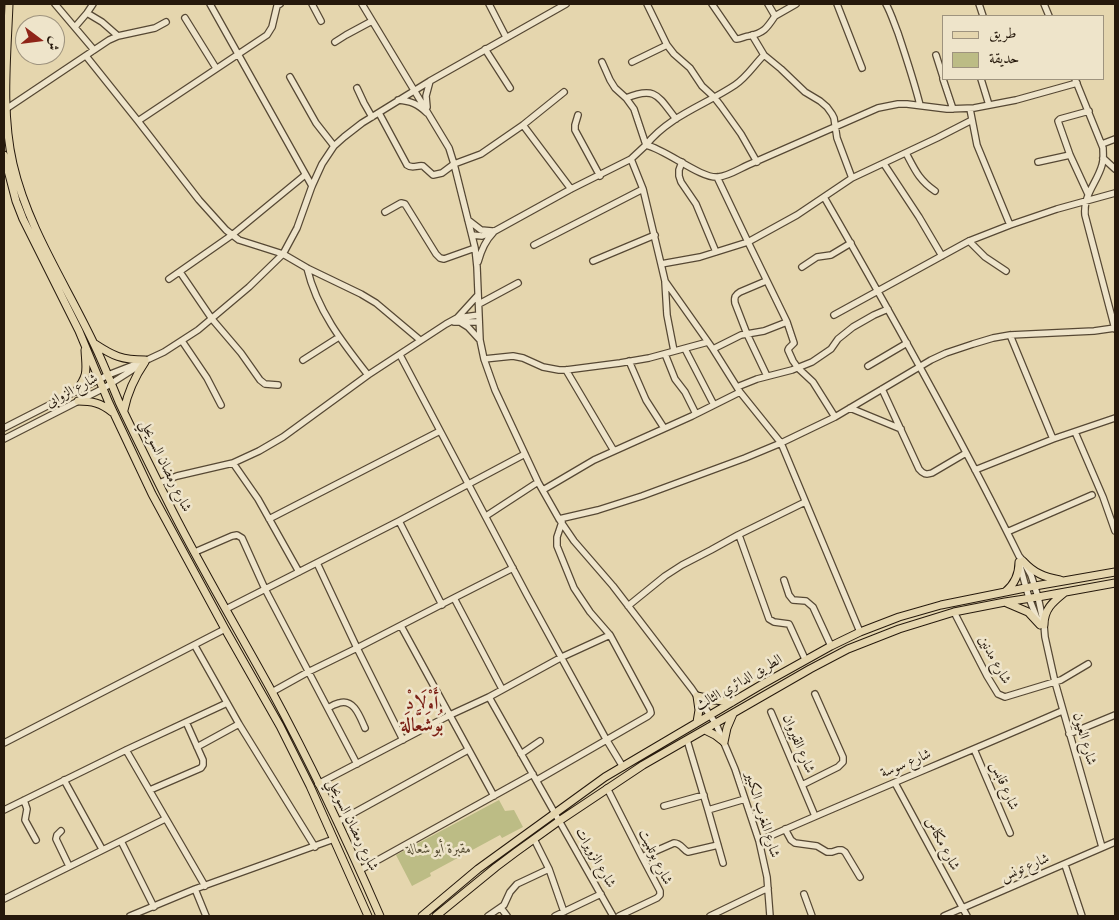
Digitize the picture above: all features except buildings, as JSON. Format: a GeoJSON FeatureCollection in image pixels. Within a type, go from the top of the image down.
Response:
{"type":"FeatureCollection","features":[{"type":"Feature","properties":{"kind":"main road","name":"شارع رمضان السويحلي"},"geometry":{"type":"LineString","coordinates":[[9,4],[6,109],[12,162],[23,200],[172,510],[272,692],[337,821],[380,916]]}},
{"type":"Feature","properties":{"kind":"main road","name":"شارع رمضان السويحلي"},"geometry":{"type":"LineString","coordinates":[[4,155],[16,201],[23,219],[59,289],[162,515],[280,726],[310,786],[368,916]]}},
{"type":"Feature","properties":{"kind":"main road"},"geometry":{"type":"LineString","coordinates":[[93,343],[116,356],[127,359],[146,360]]}},
{"type":"Feature","properties":{"kind":"main road"},"geometry":{"type":"LineString","coordinates":[[76,391],[86,375],[85,345]]}},
{"type":"Feature","properties":{"kind":"main road"},"geometry":{"type":"LineString","coordinates":[[124,411],[133,380],[146,360]]}},
{"type":"Feature","properties":{"kind":"main road"},"geometry":{"type":"LineString","coordinates":[[78,401],[97,402],[114,413]]}},
{"type":"Feature","properties":{"kind":"main road"},"geometry":{"type":"LineString","coordinates":[[1020,560],[1038,574],[1066,580]]}},
{"type":"Feature","properties":{"kind":"main road"},"geometry":{"type":"LineString","coordinates":[[1004,592],[1015,582],[1020,560]]}},
{"type":"Feature","properties":{"kind":"main road","name":"الطريق الدائري الثالث"},"geometry":{"type":"LineString","coordinates":[[422,916],[478,869],[605,778],[710,714],[830,646],[860,632],[920,611],[1004,592],[1115,572]]}},
{"type":"Feature","properties":{"kind":"main road","name":"الطريق الدائري الثالث"},"geometry":{"type":"LineString","coordinates":[[436,916],[534,839],[642,765],[848,649],[899,629],[954,612],[1115,582]]}},
{"type":"Feature","properties":{"kind":"main road"},"geometry":{"type":"LineString","coordinates":[[1005,602],[1028,612],[1042,625],[1051,604],[1067,592]]}},
{"type":"Feature","properties":{"kind":"main road"},"geometry":{"type":"LineString","coordinates":[[697,722],[699,710],[697,696],[732,702]]}},
{"type":"Feature","properties":{"kind":"main road"},"geometry":{"type":"LineString","coordinates":[[705,730],[724,742],[733,714]]}},
{"type":"Feature","properties":{"kind":"main road"},"geometry":{"type":"LineString","coordinates":[[363,906],[364,916]]}},
{"type":"Feature","properties":{"kind":"street"},"geometry":{"type":"LineString","coordinates":[[55,4],[94,50]]}},
{"type":"Feature","properties":{"kind":"street"},"geometry":{"type":"LineString","coordinates":[[75,27],[94,4]]}},
{"type":"Feature","properties":{"kind":"street"},"geometry":{"type":"LineString","coordinates":[[210,4],[312,186]]}},
{"type":"Feature","properties":{"kind":"street"},"geometry":{"type":"LineString","coordinates":[[138,121],[267,34],[272,27],[276,9],[280,4]]}},
{"type":"Feature","properties":{"kind":"street"},"geometry":{"type":"LineString","coordinates":[[312,4],[321,21]]}},
{"type":"Feature","properties":{"kind":"street","name":"شارع المغرب الكبير"},"geometry":{"type":"LineString","coordinates":[[362,4],[449,148],[475,248],[480,340],[484,360],[495,390],[538,482],[560,521],[574,541],[613,586],[697,696],[716,724],[759,840],[767,877],[770,916]]}},
{"type":"Feature","properties":{"kind":"street"},"geometry":{"type":"LineString","coordinates":[[489,4],[506,37]]}},
{"type":"Feature","properties":{"kind":"street"},"geometry":{"type":"LineString","coordinates":[[146,360],[182,341],[212,319],[269,269],[283,254],[297,228],[322,164],[334,146],[352,130],[430,81],[566,4]]}},
{"type":"Feature","properties":{"kind":"street"},"geometry":{"type":"LineString","coordinates":[[647,4],[667,45],[690,68],[702,86],[714,97],[741,134],[757,162]]}},
{"type":"Feature","properties":{"kind":"street"},"geometry":{"type":"LineString","coordinates":[[712,4],[736,39],[739,40],[747,36],[757,35],[776,16],[796,4]]}},
{"type":"Feature","properties":{"kind":"street"},"geometry":{"type":"LineString","coordinates":[[768,4],[776,16]]}},
{"type":"Feature","properties":{"kind":"street"},"geometry":{"type":"LineString","coordinates":[[837,4],[862,68]]}},
{"type":"Feature","properties":{"kind":"street"},"geometry":{"type":"LineString","coordinates":[[886,4],[902,45],[920,105]]}},
{"type":"Feature","properties":{"kind":"street"},"geometry":{"type":"LineString","coordinates":[[87,14],[102,22],[118,36]]}},
{"type":"Feature","properties":{"kind":"street"},"geometry":{"type":"LineString","coordinates":[[185,18],[216,68]]}},
{"type":"Feature","properties":{"kind":"street"},"geometry":{"type":"LineString","coordinates":[[335,42],[346,34],[372,21]]}},
{"type":"Feature","properties":{"kind":"street"},"geometry":{"type":"LineString","coordinates":[[6,109],[109,40],[118,36],[146,31],[166,22]]}},
{"type":"Feature","properties":{"kind":"street"},"geometry":{"type":"LineString","coordinates":[[752,35],[764,55],[799,87],[827,107],[834,118],[841,150],[852,178]]}},
{"type":"Feature","properties":{"kind":"street"},"geometry":{"type":"LineString","coordinates":[[632,62],[667,45]]}},
{"type":"Feature","properties":{"kind":"street"},"geometry":{"type":"LineString","coordinates":[[486,49],[510,88]]}},
{"type":"Feature","properties":{"kind":"street"},"geometry":{"type":"LineString","coordinates":[[472,235],[482,236],[495,231],[631,158],[676,119],[742,80],[764,55]]}},
{"type":"Feature","properties":{"kind":"street"},"geometry":{"type":"LineString","coordinates":[[936,55],[942,75]]}},
{"type":"Feature","properties":{"kind":"street"},"geometry":{"type":"LineString","coordinates":[[86,56],[199,200],[226,230],[247,243],[283,254],[376,303],[420,340]]}},
{"type":"Feature","properties":{"kind":"street"},"geometry":{"type":"LineString","coordinates":[[602,62],[615,88],[634,109],[646,145]]}},
{"type":"Feature","properties":{"kind":"street"},"geometry":{"type":"LineString","coordinates":[[290,77],[316,123],[334,146]]}},
{"type":"Feature","properties":{"kind":"street"},"geometry":{"type":"LineString","coordinates":[[944,80],[953,109]]}},
{"type":"Feature","properties":{"kind":"street"},"geometry":{"type":"LineString","coordinates":[[981,80],[989,105]]}},
{"type":"Feature","properties":{"kind":"street"},"geometry":{"type":"LineString","coordinates":[[430,81],[426,96],[430,114]]}},
{"type":"Feature","properties":{"kind":"street"},"geometry":{"type":"LineString","coordinates":[[360,870],[494,796],[535,777],[606,739],[651,713],[610,635],[584,604],[574,588],[557,546],[560,521],[642,496],[781,444],[835,417],[946,352],[1010,335],[1075,333],[1115,329],[1085,221],[1084,209],[1104,158],[1102,144],[1076,81],[1016,100],[981,108],[953,109],[898,104],[878,108],[729,174],[717,177],[701,173],[663,151],[646,145]]}},
{"type":"Feature","properties":{"kind":"street"},"geometry":{"type":"LineString","coordinates":[[357,88],[372,117]]}},
{"type":"Feature","properties":{"kind":"street"},"geometry":{"type":"LineString","coordinates":[[379,113],[409,167],[423,166],[433,175],[442,172],[454,164],[481,154],[523,125],[564,92]]}},
{"type":"Feature","properties":{"kind":"street"},"geometry":{"type":"LineString","coordinates":[[626,98],[644,92],[651,93],[660,99],[676,119]]}},
{"type":"Feature","properties":{"kind":"street"},"geometry":{"type":"LineString","coordinates":[[398,100],[415,103],[430,114]]}},
{"type":"Feature","properties":{"kind":"street"},"geometry":{"type":"LineString","coordinates":[[970,109],[976,145],[990,174],[1010,225]]}},
{"type":"Feature","properties":{"kind":"street"},"geometry":{"type":"LineString","coordinates":[[1087,198],[1058,121],[1060,118],[1089,111]]}},
{"type":"Feature","properties":{"kind":"street"},"geometry":{"type":"LineString","coordinates":[[578,115],[575,130],[600,176]]}},
{"type":"Feature","properties":{"kind":"street"},"geometry":{"type":"LineString","coordinates":[[661,264],[716,252],[748,242],[770,228],[797,215],[852,178],[972,120]]}},
{"type":"Feature","properties":{"kind":"street"},"geometry":{"type":"LineString","coordinates":[[523,125],[571,189]]}},
{"type":"Feature","properties":{"kind":"street"},"geometry":{"type":"LineString","coordinates":[[1102,144],[1115,139]]}},
{"type":"Feature","properties":{"kind":"street"},"geometry":{"type":"LineString","coordinates":[[906,153],[918,176],[935,191]]}},
{"type":"Feature","properties":{"kind":"street"},"geometry":{"type":"LineString","coordinates":[[1038,162],[1070,155]]}},
{"type":"Feature","properties":{"kind":"street"},"geometry":{"type":"LineString","coordinates":[[631,158],[643,189],[655,235],[665,281],[667,316],[674,352]]}},
{"type":"Feature","properties":{"kind":"street"},"geometry":{"type":"LineString","coordinates":[[1104,158],[1115,169]]}},
{"type":"Feature","properties":{"kind":"street"},"geometry":{"type":"LineString","coordinates":[[682,162],[679,170],[681,182],[696,204],[716,252]]}},
{"type":"Feature","properties":{"kind":"street"},"geometry":{"type":"LineString","coordinates":[[884,164],[942,256]]}},
{"type":"Feature","properties":{"kind":"street"},"geometry":{"type":"LineString","coordinates":[[169,279],[232,235],[305,175]]}},
{"type":"Feature","properties":{"kind":"street"},"geometry":{"type":"LineString","coordinates":[[717,177],[786,322],[793,341],[793,345],[788,350],[790,355],[798,368],[813,382],[835,417]]}},
{"type":"Feature","properties":{"kind":"street"},"geometry":{"type":"LineString","coordinates":[[534,245],[643,189]]}},
{"type":"Feature","properties":{"kind":"street"},"geometry":{"type":"LineString","coordinates":[[834,315],[969,241],[1087,198],[1115,193]]}},
{"type":"Feature","properties":{"kind":"street"},"geometry":{"type":"LineString","coordinates":[[824,197],[907,343],[1035,586],[1042,625]]}},
{"type":"Feature","properties":{"kind":"street"},"geometry":{"type":"LineString","coordinates":[[385,212],[398,204],[405,204],[440,258],[444,259],[475,248]]}},
{"type":"Feature","properties":{"kind":"street"},"geometry":{"type":"LineString","coordinates":[[467,219],[481,230],[495,231]]}},
{"type":"Feature","properties":{"kind":"street"},"geometry":{"type":"LineString","coordinates":[[477,267],[484,245],[495,231]]}},
{"type":"Feature","properties":{"kind":"street"},"geometry":{"type":"LineString","coordinates":[[593,261],[655,235]]}},
{"type":"Feature","properties":{"kind":"street"},"geometry":{"type":"LineString","coordinates":[[969,241],[985,257],[1006,271]]}},
{"type":"Feature","properties":{"kind":"street"},"geometry":{"type":"LineString","coordinates":[[802,267],[817,257],[831,255],[851,243]]}},
{"type":"Feature","properties":{"kind":"street"},"geometry":{"type":"LineString","coordinates":[[307,268],[313,291],[339,337],[368,375]]}},
{"type":"Feature","properties":{"kind":"street"},"geometry":{"type":"LineString","coordinates":[[180,272],[212,319],[241,352],[262,382],[278,386]]}},
{"type":"Feature","properties":{"kind":"street"},"geometry":{"type":"LineString","coordinates":[[665,281],[739,389],[781,444],[860,632]]}},
{"type":"Feature","properties":{"kind":"street"},"geometry":{"type":"LineString","coordinates":[[766,281],[740,292],[734,297],[747,334],[767,376]]}},
{"type":"Feature","properties":{"kind":"street"},"geometry":{"type":"LineString","coordinates":[[479,304],[518,283]]}},
{"type":"Feature","properties":{"kind":"street"},"geometry":{"type":"LineString","coordinates":[[458,320],[478,295]]}},
{"type":"Feature","properties":{"kind":"street"},"geometry":{"type":"LineString","coordinates":[[543,490],[586,464],[696,414],[739,389],[767,376],[798,368],[812,362],[831,349],[838,339],[853,327],[888,309]]}},
{"type":"Feature","properties":{"kind":"street"},"geometry":{"type":"LineString","coordinates":[[159,483],[177,476],[233,463],[259,451],[283,437],[368,375],[449,322],[479,315]]}},
{"type":"Feature","properties":{"kind":"street"},"geometry":{"type":"LineString","coordinates":[[458,320],[479,322]]}},
{"type":"Feature","properties":{"kind":"street"},"geometry":{"type":"LineString","coordinates":[[458,320],[468,327],[480,340]]}},
{"type":"Feature","properties":{"kind":"street"},"geometry":{"type":"LineString","coordinates":[[713,349],[741,335],[764,331],[786,322]]}},
{"type":"Feature","properties":{"kind":"street"},"geometry":{"type":"LineString","coordinates":[[1010,335],[1053,439]]}},
{"type":"Feature","properties":{"kind":"street"},"geometry":{"type":"LineString","coordinates":[[303,360],[339,337]]}},
{"type":"Feature","properties":{"kind":"street"},"geometry":{"type":"LineString","coordinates":[[182,341],[208,378],[220,405]]}},
{"type":"Feature","properties":{"kind":"street"},"geometry":{"type":"LineString","coordinates":[[484,360],[513,356],[523,358],[543,367],[566,370],[665,354],[708,342]]}},
{"type":"Feature","properties":{"kind":"street"},"geometry":{"type":"LineString","coordinates":[[868,366],[907,343]]}},
{"type":"Feature","properties":{"kind":"street"},"geometry":{"type":"LineString","coordinates":[[685,349],[714,405]]}},
{"type":"Feature","properties":{"kind":"street"},"geometry":{"type":"LineString","coordinates":[[665,354],[675,379],[685,392],[696,414]]}},
{"type":"Feature","properties":{"kind":"street"},"geometry":{"type":"LineString","coordinates":[[400,355],[513,568],[623,767]]}},
{"type":"Feature","properties":{"kind":"street","name":"شارع الزوابى"},"geometry":{"type":"LineString","coordinates":[[4,428],[108,375],[146,360]]}},
{"type":"Feature","properties":{"kind":"street","name":"شارع الزوابى"},"geometry":{"type":"LineString","coordinates":[[4,439],[112,384],[146,360]]}},
{"type":"Feature","properties":{"kind":"street"},"geometry":{"type":"LineString","coordinates":[[629,361],[646,400],[664,428]]}},
{"type":"Feature","properties":{"kind":"street"},"geometry":{"type":"LineString","coordinates":[[566,370],[614,451]]}},
{"type":"Feature","properties":{"kind":"street"},"geometry":{"type":"LineString","coordinates":[[882,389],[919,469],[923,473],[929,474],[966,453]]}},
{"type":"Feature","properties":{"kind":"street"},"geometry":{"type":"LineString","coordinates":[[850,408],[900,429]]}},
{"type":"Feature","properties":{"kind":"street"},"geometry":{"type":"LineString","coordinates":[[25,418],[29,427]]}},
{"type":"Feature","properties":{"kind":"street"},"geometry":{"type":"LineString","coordinates":[[975,470],[1053,439],[1115,418]]}},
{"type":"Feature","properties":{"kind":"street"},"geometry":{"type":"LineString","coordinates":[[269,519],[440,431]]}},
{"type":"Feature","properties":{"kind":"street"},"geometry":{"type":"LineString","coordinates":[[1075,432],[1103,497],[1115,531]]}},
{"type":"Feature","properties":{"kind":"street"},"geometry":{"type":"LineString","coordinates":[[226,609],[525,454]]}},
{"type":"Feature","properties":{"kind":"street"},"geometry":{"type":"LineString","coordinates":[[233,463],[248,484],[299,572]]}},
{"type":"Feature","properties":{"kind":"street"},"geometry":{"type":"LineString","coordinates":[[486,516],[538,482]]}},
{"type":"Feature","properties":{"kind":"street"},"geometry":{"type":"LineString","coordinates":[[1007,532],[1092,495]]}},
{"type":"Feature","properties":{"kind":"street"},"geometry":{"type":"LineString","coordinates":[[628,606],[682,564],[805,502]]}},
{"type":"Feature","properties":{"kind":"street"},"geometry":{"type":"LineString","coordinates":[[399,521],[442,605]]}},
{"type":"Feature","properties":{"kind":"street"},"geometry":{"type":"LineString","coordinates":[[195,552],[232,536],[239,536],[245,544],[265,589],[357,764]]}},
{"type":"Feature","properties":{"kind":"street"},"geometry":{"type":"LineString","coordinates":[[740,538],[770,618],[774,622],[790,626],[805,660]]}},
{"type":"Feature","properties":{"kind":"street"},"geometry":{"type":"LineString","coordinates":[[1020,560],[1029,598],[1042,625]]}},
{"type":"Feature","properties":{"kind":"street"},"geometry":{"type":"LineString","coordinates":[[316,564],[404,740]]}},
{"type":"Feature","properties":{"kind":"street"},"geometry":{"type":"LineString","coordinates":[[272,692],[513,568]]}},
{"type":"Feature","properties":{"kind":"street"},"geometry":{"type":"LineString","coordinates":[[784,580],[789,595],[793,600],[806,601],[813,607],[830,646]]}},
{"type":"Feature","properties":{"kind":"street"},"geometry":{"type":"LineString","coordinates":[[454,598],[502,689]]}},
{"type":"Feature","properties":{"kind":"street","name":"شارع مدنين"},"geometry":{"type":"LineString","coordinates":[[954,612],[987,676],[1001,696],[1004,697],[1054,682],[1067,677],[1088,664]]}},
{"type":"Feature","properties":{"kind":"street","name":"شارع العيون"},"geometry":{"type":"LineString","coordinates":[[1042,625],[1054,682],[1102,848]]}},
{"type":"Feature","properties":{"kind":"street"},"geometry":{"type":"LineString","coordinates":[[401,626],[494,796]]}},
{"type":"Feature","properties":{"kind":"street"},"geometry":{"type":"LineString","coordinates":[[4,743],[225,630]]}},
{"type":"Feature","properties":{"kind":"street"},"geometry":{"type":"LineString","coordinates":[[318,784],[562,657],[610,635]]}},
{"type":"Feature","properties":{"kind":"street"},"geometry":{"type":"LineString","coordinates":[[195,646],[239,724],[314,846]]}},
{"type":"Feature","properties":{"kind":"street","name":"شارع القيروان"},"geometry":{"type":"LineString","coordinates":[[802,785],[838,767],[843,762],[843,757],[816,694]]}},
{"type":"Feature","properties":{"kind":"street","name":"شارع الزويرات"},"geometry":{"type":"LineString","coordinates":[[488,697],[613,916]]}},
{"type":"Feature","properties":{"kind":"street"},"geometry":{"type":"LineString","coordinates":[[328,708],[340,702],[350,704],[354,707],[365,728]]}},
{"type":"Feature","properties":{"kind":"street"},"geometry":{"type":"LineString","coordinates":[[4,810],[227,703]]}},
{"type":"Feature","properties":{"kind":"street","name":"شارع سوسة"},"geometry":{"type":"LineString","coordinates":[[759,840],[1062,711]]}},
{"type":"Feature","properties":{"kind":"street","name":"شارع القيروان"},"geometry":{"type":"LineString","coordinates":[[771,712],[815,816]]}},
{"type":"Feature","properties":{"kind":"street"},"geometry":{"type":"LineString","coordinates":[[1069,734],[1115,716]]}},
{"type":"Feature","properties":{"kind":"street"},"geometry":{"type":"LineString","coordinates":[[150,790],[202,766],[204,762],[186,722]]}},
{"type":"Feature","properties":{"kind":"street"},"geometry":{"type":"LineString","coordinates":[[197,747],[239,724]]}},
{"type":"Feature","properties":{"kind":"street"},"geometry":{"type":"LineString","coordinates":[[687,740],[723,863]]}},
{"type":"Feature","properties":{"kind":"street"},"geometry":{"type":"LineString","coordinates":[[521,754],[540,741]]}},
{"type":"Feature","properties":{"kind":"street","name":"شارع قابس"},"geometry":{"type":"LineString","coordinates":[[974,749],[1010,833]]}},
{"type":"Feature","properties":{"kind":"street"},"geometry":{"type":"LineString","coordinates":[[126,750],[205,886]]}},
{"type":"Feature","properties":{"kind":"street"},"geometry":{"type":"LineString","coordinates":[[337,821],[468,750]]}},
{"type":"Feature","properties":{"kind":"street"},"geometry":{"type":"LineString","coordinates":[[64,780],[102,849]]}},
{"type":"Feature","properties":{"kind":"street","name":"شارع مكناس"},"geometry":{"type":"LineString","coordinates":[[895,783],[967,916]]}},
{"type":"Feature","properties":{"kind":"street","name":"شارع بوتلميت"},"geometry":{"type":"LineString","coordinates":[[607,788],[659,889],[660,895],[618,916]]}},
{"type":"Feature","properties":{"kind":"street"},"geometry":{"type":"LineString","coordinates":[[664,806],[704,795]]}},
{"type":"Feature","properties":{"kind":"street"},"geometry":{"type":"LineString","coordinates":[[708,810],[745,799]]}},
{"type":"Feature","properties":{"kind":"street"},"geometry":{"type":"LineString","coordinates":[[24,800],[27,809],[25,820],[36,840]]}},
{"type":"Feature","properties":{"kind":"street"},"geometry":{"type":"LineString","coordinates":[[4,899],[165,819]]}},
{"type":"Feature","properties":{"kind":"street"},"geometry":{"type":"LineString","coordinates":[[785,829],[791,840],[795,843],[816,846],[827,852],[842,850],[860,876]]}},
{"type":"Feature","properties":{"kind":"street"},"geometry":{"type":"LineString","coordinates":[[60,831],[56,839],[69,866]]}},
{"type":"Feature","properties":{"kind":"street"},"geometry":{"type":"LineString","coordinates":[[130,916],[195,889],[334,839]]}},
{"type":"Feature","properties":{"kind":"street"},"geometry":{"type":"LineString","coordinates":[[534,839],[549,869],[564,912]]}},
{"type":"Feature","properties":{"kind":"street"},"geometry":{"type":"LineString","coordinates":[[121,841],[154,907]]}},
{"type":"Feature","properties":{"kind":"street","name":"شارع تونس"},"geometry":{"type":"LineString","coordinates":[[944,916],[1115,842]]}},
{"type":"Feature","properties":{"kind":"street"},"geometry":{"type":"LineString","coordinates":[[642,858],[674,843],[679,844],[688,852],[718,845]]}},
{"type":"Feature","properties":{"kind":"street"},"geometry":{"type":"LineString","coordinates":[[1065,865],[1082,916]]}},
{"type":"Feature","properties":{"kind":"street"},"geometry":{"type":"LineString","coordinates":[[488,916],[504,906],[513,888],[521,882],[549,869]]}},
{"type":"Feature","properties":{"kind":"street"},"geometry":{"type":"LineString","coordinates":[[710,916],[768,888]]}},
{"type":"Feature","properties":{"kind":"street"},"geometry":{"type":"LineString","coordinates":[[195,889],[206,916]]}},
{"type":"Feature","properties":{"kind":"street"},"geometry":{"type":"LineString","coordinates":[[555,916],[600,894]]}},
{"type":"Feature","properties":{"kind":"street"},"geometry":{"type":"LineString","coordinates":[[804,894],[812,916]]}},
{"type":"Feature","properties":{"kind":"street"},"geometry":{"type":"LineString","coordinates":[[501,908],[507,916]]}},
{"type":"Feature","properties":{"kind":"green space","name":"مقبرة أبو شعالة"},"geometry":{"type":"Polygon","coordinates":[[[499,800],[505,811],[514,810],[523,827],[502,838],[500,835],[430,873],[431,876],[412,886],[396,855],[499,800]]]}},
{"type":"Feature","properties":{"kind":"district","name":"أَوْلَادْ بُوشَعَّالَة"},"geometry":{"type":"Point","coordinates":[422,715]}}]}
